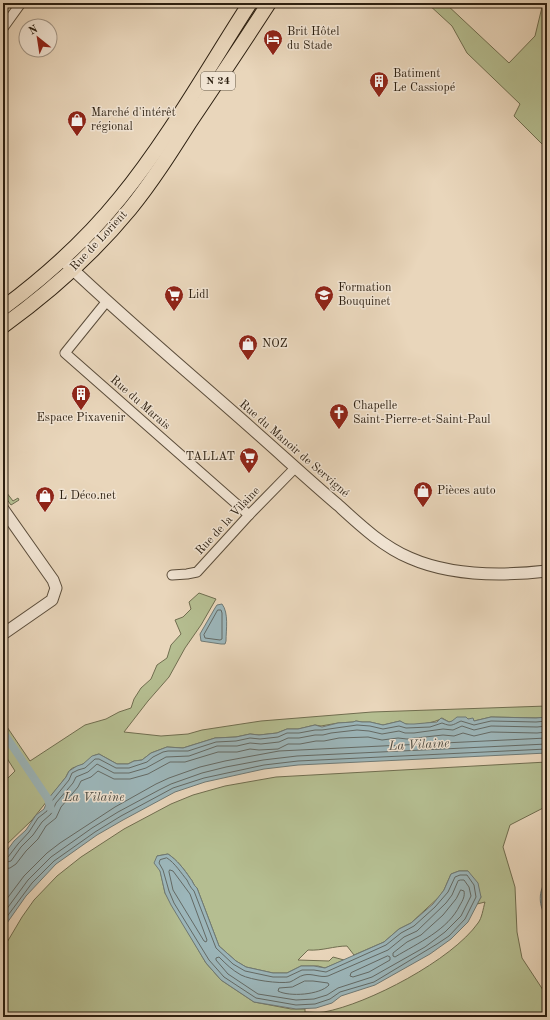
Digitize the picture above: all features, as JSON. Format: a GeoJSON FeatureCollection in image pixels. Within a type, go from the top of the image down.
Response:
{"type":"FeatureCollection","features":[{"type":"Feature","properties":{"kind":"main road","name":"Rue de Lorient"},"geometry":{"type":"LineString","coordinates":[[3,326],[23,312],[74,270],[105,238],[148,186],[174,136],[250,3]]}},
{"type":"Feature","properties":{"kind":"main road","name":"Rue de Lorient"},"geometry":{"type":"LineString","coordinates":[[3,308],[33,286],[79,244],[120,198],[174,136],[269,3]]}},
{"type":"Feature","properties":{"kind":"street"},"geometry":{"type":"LineString","coordinates":[[3,28],[21,3]]}},
{"type":"Feature","properties":{"kind":"street","name":"Rue du Manoir de Servigné"},"geometry":{"type":"LineString","coordinates":[[63,259],[107,301],[295,468],[368,531],[387,545],[411,558],[451,570],[497,574],[547,571]]}},
{"type":"Feature","properties":{"kind":"street","name":"Rue du Marais"},"geometry":{"type":"LineString","coordinates":[[107,301],[65,353],[249,515]]}},
{"type":"Feature","properties":{"kind":"street","name":"Rue de la Vilaine"},"geometry":{"type":"LineString","coordinates":[[172,575],[197,572],[249,515],[295,468]]}},
{"type":"Feature","properties":{"kind":"street"},"geometry":{"type":"LineString","coordinates":[[3,509],[54,580],[56,588],[52,600],[3,634]]}},
{"type":"Feature","properties":{"kind":"green space"},"geometry":{"type":"Polygon","coordinates":[[[427,3],[445,3],[509,63],[535,36],[543,3],[547,3],[547,149],[514,116],[520,104],[467,53],[452,26],[427,3]]]}},
{"type":"Feature","properties":{"kind":"green space"},"geometry":{"type":"Polygon","coordinates":[[[3,488],[13,501],[18,498],[19,500],[11,505],[3,494],[3,488]]]}},
{"type":"Feature","properties":{"kind":"green space"},"geometry":{"type":"Polygon","coordinates":[[[199,593],[216,599],[201,625],[185,648],[169,677],[124,732],[161,736],[188,734],[202,730],[261,721],[372,712],[547,706],[547,717],[491,717],[474,721],[468,719],[449,722],[442,718],[430,723],[414,725],[405,724],[400,721],[383,725],[356,721],[321,726],[315,725],[298,729],[287,729],[277,733],[215,738],[183,748],[167,747],[151,753],[142,760],[134,761],[128,764],[117,764],[99,754],[93,756],[80,766],[71,769],[32,820],[3,848],[3,783],[15,771],[3,752],[3,721],[30,761],[85,725],[106,719],[131,708],[134,699],[141,688],[151,679],[157,665],[167,658],[171,645],[181,634],[175,620],[183,617],[191,609],[189,602],[199,593]]]}},
{"type":"Feature","properties":{"kind":"green space"},"geometry":{"type":"Polygon","coordinates":[[[547,762],[547,806],[510,825],[503,847],[515,887],[517,932],[522,958],[547,996],[547,1017],[3,1017],[3,949],[34,900],[57,876],[81,857],[124,829],[171,804],[193,795],[225,786],[276,777],[547,762]],[[168,854],[157,856],[165,893],[206,963],[221,980],[254,1002],[291,1009],[305,1009],[305,1012],[324,1012],[342,1007],[363,1000],[408,978],[449,951],[466,937],[479,921],[485,902],[477,904],[481,897],[468,871],[459,871],[451,874],[439,897],[411,923],[399,929],[384,942],[354,955],[347,946],[308,950],[298,960],[329,961],[333,957],[344,960],[325,968],[318,966],[301,966],[287,973],[273,973],[246,967],[236,961],[219,946],[197,888],[183,868],[168,854]]]}},
{"type":"Feature","properties":{"kind":"water"},"geometry":{"type":"Polygon","coordinates":[[[222,604],[226,612],[227,627],[225,644],[201,641],[200,634],[217,605],[222,604]]]}},
{"type":"Feature","properties":{"kind":"water","name":"La Vilaine"},"geometry":{"type":"Polygon","coordinates":[[[457,717],[466,717],[468,719],[473,718],[474,721],[491,717],[547,717],[547,753],[298,765],[264,769],[205,782],[175,792],[123,820],[97,835],[56,864],[26,896],[7,923],[3,932],[3,856],[14,841],[26,830],[36,815],[44,809],[48,799],[69,771],[83,764],[92,756],[99,754],[117,764],[128,764],[134,761],[142,760],[151,753],[167,747],[183,748],[215,738],[277,733],[287,729],[298,729],[315,725],[322,727],[356,721],[383,725],[400,721],[406,724],[414,724],[437,722],[441,718],[449,722],[457,717]]]}},
{"type":"Feature","properties":{"kind":"water"},"geometry":{"type":"Polygon","coordinates":[[[168,854],[180,865],[197,888],[219,946],[236,961],[246,967],[273,973],[287,973],[301,966],[325,968],[384,942],[399,929],[411,923],[433,904],[444,890],[451,874],[459,871],[468,871],[478,883],[481,897],[468,922],[451,939],[430,954],[375,985],[341,996],[332,1003],[316,1008],[296,1009],[254,1002],[221,980],[206,963],[171,905],[165,893],[160,871],[154,863],[157,856],[168,854]]]}},
{"type":"Feature","properties":{"kind":"water"},"geometry":{"type":"Polygon","coordinates":[[[547,879],[547,918],[542,909],[540,898],[542,888],[547,879]]]}},
{"type":"Feature","properties":{"kind":"waterway"},"geometry":{"type":"LineString","coordinates":[[3,732],[48,799],[51,809]]}},
{"type":"Feature","properties":{"kind":"place","name":"Brit Hôtel du Stade"},"geometry":{"type":"Point","coordinates":[273,56]}},
{"type":"Feature","properties":{"kind":"place","name":"Batiment Le Cassiopé"},"geometry":{"type":"Point","coordinates":[379,98]}},
{"type":"Feature","properties":{"kind":"place","name":"Marché d'intérêt régional"},"geometry":{"type":"Point","coordinates":[77,137]}},
{"type":"Feature","properties":{"kind":"place","name":"Lidl"},"geometry":{"type":"Point","coordinates":[174,312]}},
{"type":"Feature","properties":{"kind":"place","name":"Formation Bouquinet"},"geometry":{"type":"Point","coordinates":[324,312]}},
{"type":"Feature","properties":{"kind":"place","name":"NOZ"},"geometry":{"type":"Point","coordinates":[248,361]}},
{"type":"Feature","properties":{"kind":"place","name":"Espace Pixavenir"},"geometry":{"type":"Point","coordinates":[81,411]}},
{"type":"Feature","properties":{"kind":"place","name":"Chapelle Saint-Pierre-et-Saint-Paul"},"geometry":{"type":"Point","coordinates":[339,430]}},
{"type":"Feature","properties":{"kind":"place","name":"TALLAT"},"geometry":{"type":"Point","coordinates":[249,474]}},
{"type":"Feature","properties":{"kind":"place","name":"Pièces auto"},"geometry":{"type":"Point","coordinates":[423,508]}},
{"type":"Feature","properties":{"kind":"place","name":"L Déco.net"},"geometry":{"type":"Point","coordinates":[45,513]}}]}
